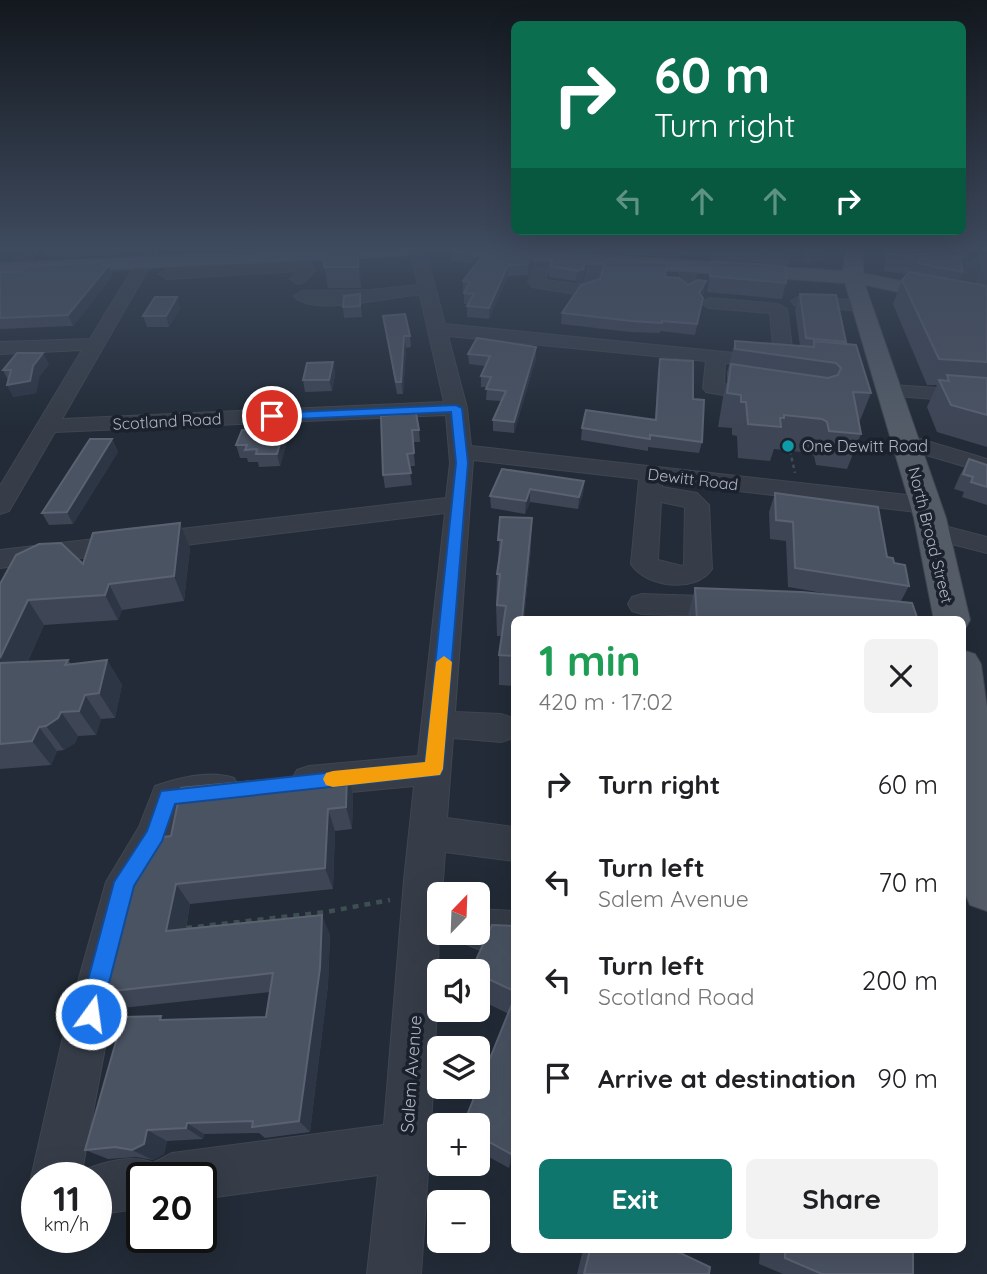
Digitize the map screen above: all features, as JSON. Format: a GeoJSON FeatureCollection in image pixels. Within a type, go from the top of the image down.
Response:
{"type":"FeatureCollection","features":[{"type":"Feature","properties":{"kind":"main road","name":"North Broad Street"},"geometry":{"type":"LineString","coordinates":[[863,309],[878,378],[907,442],[929,518],[951,616]]}},
{"type":"Feature","properties":{"kind":"main road"},"geometry":{"type":"LineString","coordinates":[[972,685],[968,760],[981,869]]}},
{"type":"Feature","properties":{"kind":"street"},"geometry":{"type":"LineString","coordinates":[[0,506],[115,309]]}},
{"type":"Feature","properties":{"kind":"street","name":"Salem Avenue"},"geometry":{"type":"LineString","coordinates":[[429,882],[428,833],[461,452],[456,408],[432,309]]}},
{"type":"Feature","properties":{"kind":"street"},"geometry":{"type":"LineString","coordinates":[[778,309],[784,363]]}},
{"type":"Feature","properties":{"kind":"street"},"geometry":{"type":"LineString","coordinates":[[437,330],[809,365]]}},
{"type":"Feature","properties":{"kind":"street"},"geometry":{"type":"LineString","coordinates":[[0,348],[94,344]]}},
{"type":"Feature","properties":{"kind":"street"},"geometry":{"type":"LineString","coordinates":[[716,357],[713,388],[780,398]]}},
{"type":"Feature","properties":{"kind":"street"},"geometry":{"type":"LineString","coordinates":[[878,378],[987,397]]}},
{"type":"Feature","properties":{"kind":"street","name":"Scotland Road"},"geometry":{"type":"LineString","coordinates":[[46,426],[456,408]]}},
{"type":"Feature","properties":{"kind":"street"},"geometry":{"type":"LineString","coordinates":[[907,442],[987,466]]}},
{"type":"Feature","properties":{"kind":"street","name":"Dewitt Road"},"geometry":{"type":"LineString","coordinates":[[461,452],[650,483],[929,518],[987,545]]}},
{"type":"Feature","properties":{"kind":"street"},"geometry":{"type":"LineString","coordinates":[[0,559],[458,504]]}},
{"type":"Feature","properties":{"kind":"street"},"geometry":{"type":"LineString","coordinates":[[642,604],[756,608]]}},
{"type":"Feature","properties":{"kind":"street"},"geometry":{"type":"LineString","coordinates":[[438,724],[501,728]]}},
{"type":"Feature","properties":{"kind":"street"},"geometry":{"type":"LineString","coordinates":[[58,1162],[88,1026],[125,882],[155,835],[168,797],[434,769]]}},
{"type":"Feature","properties":{"kind":"street"},"geometry":{"type":"LineString","coordinates":[[428,833],[511,844]]}},
{"type":"Feature","properties":{"kind":"street"},"geometry":{"type":"LineString","coordinates":[[490,930],[511,931]]}},
{"type":"Feature","properties":{"kind":"street","name":"Salem Avenue"},"geometry":{"type":"LineString","coordinates":[[394,1274],[428,945]]}},
{"type":"Feature","properties":{"kind":"street"},"geometry":{"type":"LineString","coordinates":[[217,1172],[406,1147]]}},
{"type":"Feature","properties":{"kind":"path"},"geometry":{"type":"LineString","coordinates":[[790,451],[798,482]]}},
{"type":"Feature","properties":{"kind":"path"},"geometry":{"type":"LineString","coordinates":[[186,928],[326,912],[390,900]]}},
{"type":"Feature","properties":{"kind":"building"},"geometry":{"type":"Polygon","coordinates":[[[0,309],[73,309],[68,315],[0,318],[0,309]]]}},
{"type":"Feature","properties":{"kind":"building"},"geometry":{"type":"Polygon","coordinates":[[[147,309],[170,309],[166,316],[143,316],[147,309]]]}},
{"type":"Feature","properties":{"kind":"building"},"geometry":{"type":"Polygon","coordinates":[[[564,309],[700,309],[697,324],[631,321],[562,313],[564,309]]]}},
{"type":"Feature","properties":{"kind":"building"},"geometry":{"type":"Polygon","coordinates":[[[802,309],[839,309],[846,342],[806,338],[802,309]]]}},
{"type":"Feature","properties":{"kind":"building"},"geometry":{"type":"Polygon","coordinates":[[[916,309],[987,309],[987,362],[939,359],[916,309]]]}},
{"type":"Feature","properties":{"kind":"building"},"geometry":{"type":"Polygon","coordinates":[[[405,314],[410,336],[404,336],[401,382],[396,382],[383,316],[405,314]]]}},
{"type":"Feature","properties":{"kind":"building"},"geometry":{"type":"Polygon","coordinates":[[[477,338],[536,347],[514,422],[493,420],[506,391],[486,389],[491,377],[481,376],[490,356],[468,354],[477,338]]]}},
{"type":"Feature","properties":{"kind":"building"},"geometry":{"type":"Polygon","coordinates":[[[735,341],[814,347],[814,341],[856,345],[871,393],[853,392],[861,434],[829,431],[827,422],[822,419],[784,415],[784,418],[780,418],[781,427],[748,424],[746,402],[741,402],[741,395],[727,393],[731,364],[828,378],[838,375],[841,368],[836,363],[735,349],[735,341]]]}},
{"type":"Feature","properties":{"kind":"building"},"geometry":{"type":"Polygon","coordinates":[[[17,353],[43,353],[33,366],[30,381],[7,385],[11,370],[3,370],[17,353]]]}},
{"type":"Feature","properties":{"kind":"building"},"geometry":{"type":"Polygon","coordinates":[[[660,359],[693,361],[693,399],[704,400],[702,442],[650,435],[650,439],[582,428],[586,410],[656,420],[660,359]]]}},
{"type":"Feature","properties":{"kind":"building"},"geometry":{"type":"Polygon","coordinates":[[[333,362],[329,380],[303,380],[307,363],[333,362]]]}},
{"type":"Feature","properties":{"kind":"building"},"geometry":{"type":"Polygon","coordinates":[[[947,375],[987,378],[987,415],[951,405],[939,380],[949,381],[947,375]]]}},
{"type":"Feature","properties":{"kind":"building"},"geometry":{"type":"Polygon","coordinates":[[[416,413],[419,430],[412,430],[414,453],[407,454],[411,473],[383,475],[381,416],[416,413]]]}},
{"type":"Feature","properties":{"kind":"building"},"geometry":{"type":"Polygon","coordinates":[[[242,430],[284,430],[277,454],[256,454],[257,449],[245,450],[247,445],[236,445],[242,430]]]}},
{"type":"Feature","properties":{"kind":"building"},"geometry":{"type":"Polygon","coordinates":[[[90,439],[112,439],[67,512],[42,513],[90,439]]]}},
{"type":"Feature","properties":{"kind":"building"},"geometry":{"type":"Polygon","coordinates":[[[969,459],[987,465],[987,487],[971,482],[973,477],[963,474],[969,459]]]}},
{"type":"Feature","properties":{"kind":"building"},"geometry":{"type":"Polygon","coordinates":[[[502,469],[584,481],[579,497],[530,489],[526,501],[490,496],[502,469]]]}},
{"type":"Feature","properties":{"kind":"building"},"geometry":{"type":"Polygon","coordinates":[[[775,493],[878,507],[887,557],[893,558],[894,563],[905,565],[909,586],[795,568],[793,522],[776,520],[775,493]]]}},
{"type":"Feature","properties":{"kind":"building"},"geometry":{"type":"Polygon","coordinates":[[[500,517],[532,518],[522,616],[511,616],[511,656],[499,655],[506,606],[497,605],[500,574],[497,574],[502,540],[498,540],[500,517]]]}},
{"type":"Feature","properties":{"kind":"building"},"geometry":{"type":"Polygon","coordinates":[[[180,523],[174,576],[109,584],[105,595],[28,600],[0,658],[0,584],[16,555],[39,544],[61,543],[83,564],[93,533],[180,523]]]}},
{"type":"Feature","properties":{"kind":"building"},"geometry":{"type":"Polygon","coordinates":[[[695,588],[802,592],[912,603],[917,616],[697,616],[695,588]]]}},
{"type":"Feature","properties":{"kind":"building"},"geometry":{"type":"Polygon","coordinates":[[[68,660],[65,665],[107,660],[99,693],[85,695],[79,711],[61,712],[58,718],[39,727],[32,741],[0,744],[0,663],[68,660]]]}},
{"type":"Feature","properties":{"kind":"building"},"geometry":{"type":"Polygon","coordinates":[[[347,772],[346,807],[328,809],[325,868],[176,884],[166,931],[322,915],[320,968],[299,1121],[252,1127],[253,1121],[187,1123],[186,1128],[147,1130],[144,1144],[132,1150],[115,1147],[85,1150],[123,1017],[161,1016],[160,1020],[266,1017],[273,973],[103,992],[133,863],[148,839],[171,836],[181,788],[347,772]]]}},
{"type":"Feature","properties":{"kind":"building"},"geometry":{"type":"Polygon","coordinates":[[[492,925],[511,926],[511,990],[490,980],[490,959],[476,959],[483,945],[490,945],[492,925]]]}},
{"type":"Feature","properties":{"kind":"building"},"geometry":{"type":"Polygon","coordinates":[[[511,1006],[511,1154],[490,1143],[490,1113],[468,1113],[474,1099],[490,1099],[490,1058],[511,1006]]]}},
{"type":"Feature","properties":{"kind":"building"},"geometry":{"type":"Polygon","coordinates":[[[589,1253],[680,1253],[710,1267],[709,1274],[584,1274],[589,1253]]]}},
{"type":"Feature","properties":{"kind":"building"},"geometry":{"type":"Polygon","coordinates":[[[785,1253],[913,1253],[913,1274],[822,1274],[785,1258],[785,1253]]]}},
{"type":"Feature","properties":{"kind":"slow traffic"},"geometry":{"type":"LineString","coordinates":[[333,779],[434,769],[444,662]]}},
{"type":"Feature","properties":{"kind":"place","name":"One Dewitt Road"},"geometry":{"type":"Point","coordinates":[788,446]}},
{"type":"Feature","properties":{"kind":"route"},"geometry":{"type":"LineString","coordinates":[[91,1014],[125,882],[155,835],[168,797],[174,794],[434,769],[462,463],[456,408],[272,416]]}}]}
